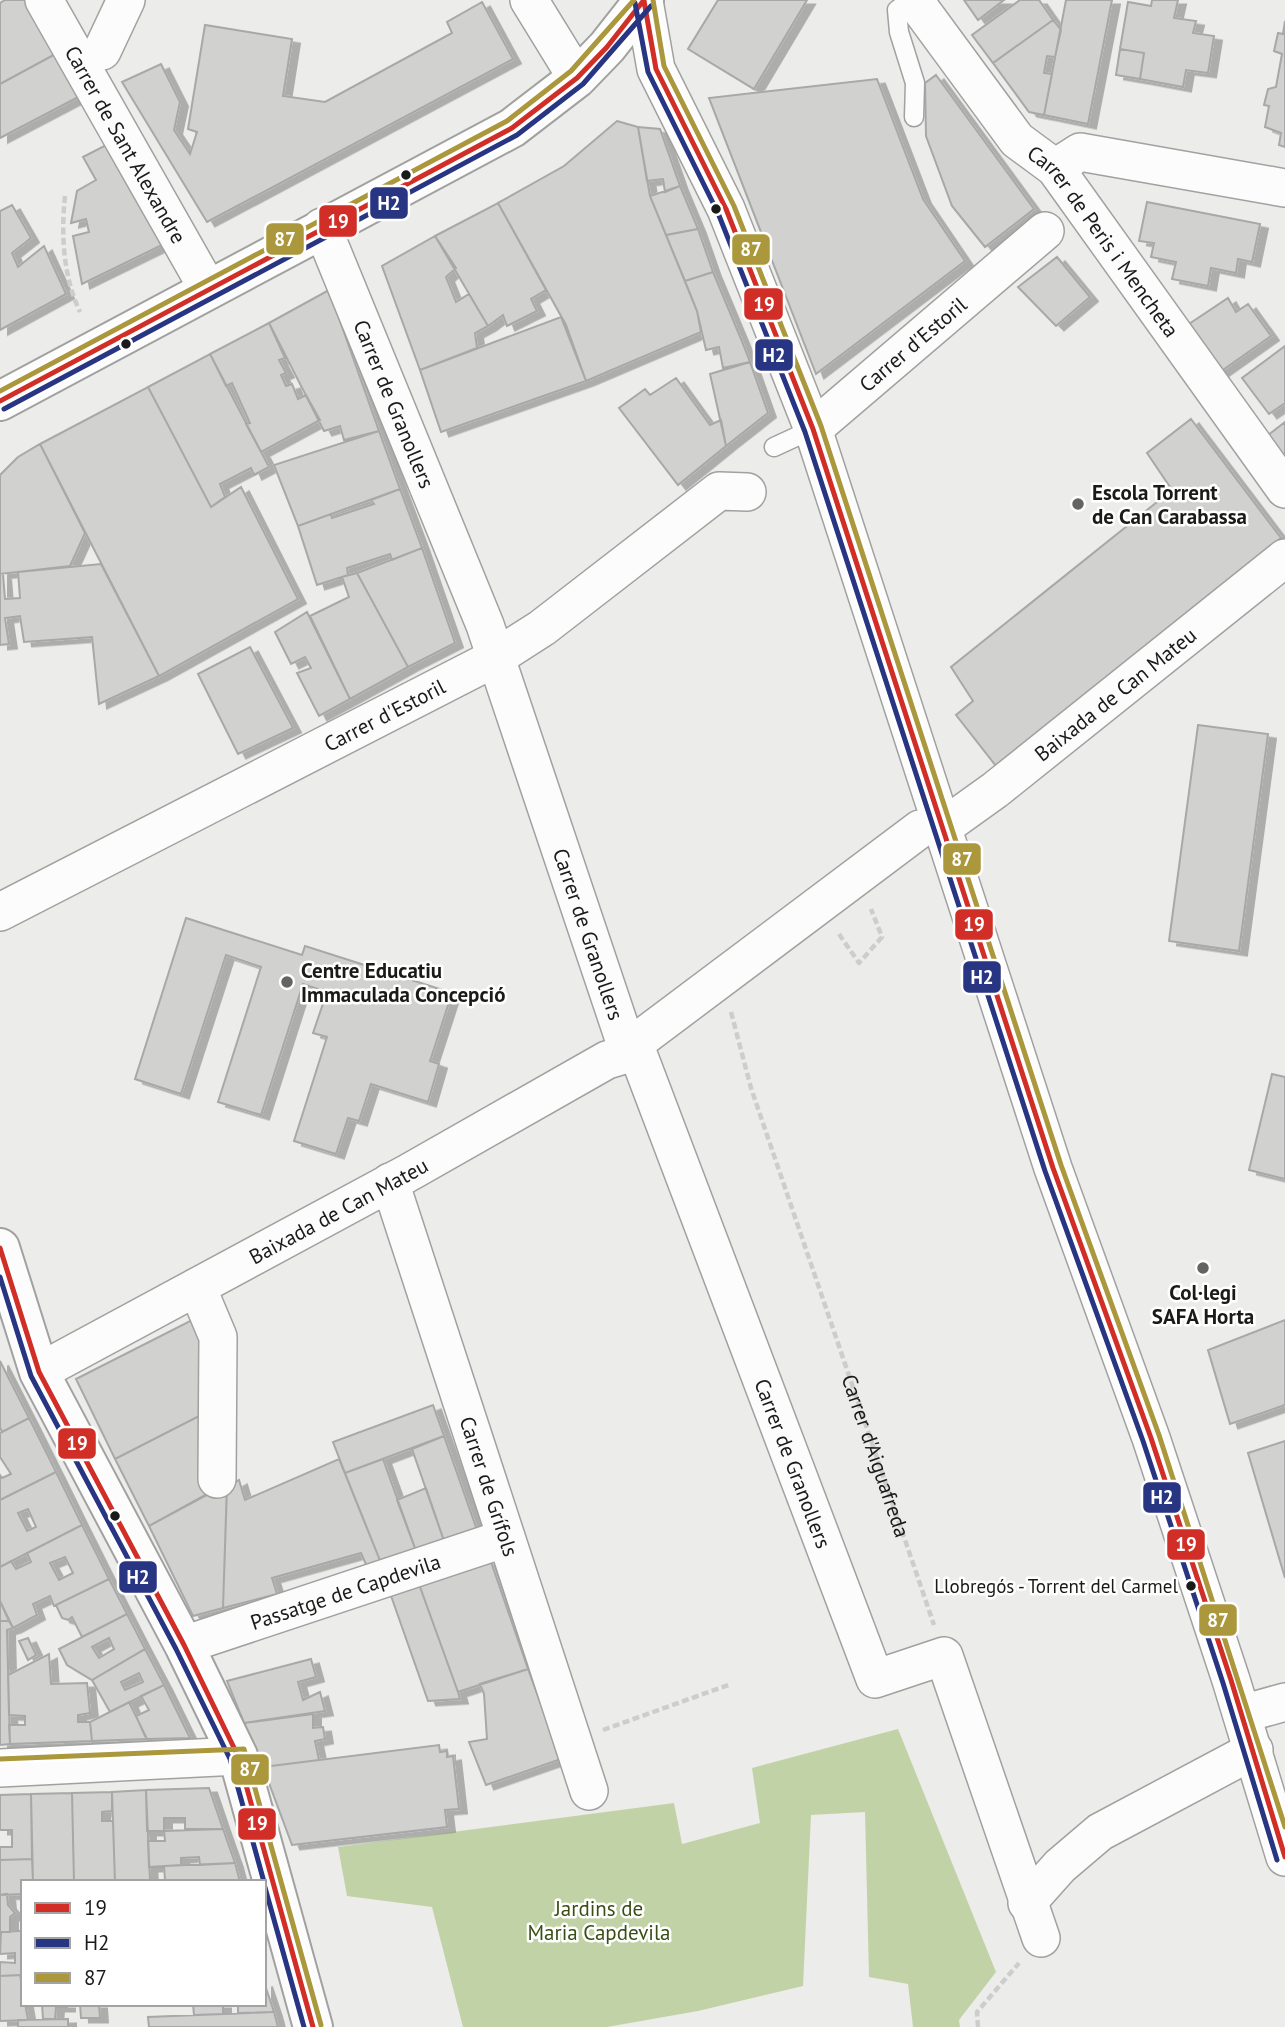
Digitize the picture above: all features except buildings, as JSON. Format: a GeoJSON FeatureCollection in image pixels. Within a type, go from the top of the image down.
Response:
{"type":"FeatureCollection","features":[{"type":"Feature","properties":{"kind":"street","name":"Carrer de Sant Alexandre"},"geometry":{"type":"LineString","coordinates":[[44,0],[208,289]]}},
{"type":"Feature","properties":{"kind":"street"},"geometry":{"type":"LineString","coordinates":[[102,51],[126,0]]}},
{"type":"Feature","properties":{"kind":"street"},"geometry":{"type":"LineString","coordinates":[[529,0],[577,78]]}},
{"type":"Feature","properties":{"kind":"street"},"geometry":{"type":"LineString","coordinates":[[0,401],[512,128],[577,78],[607,47],[644,0]]}},
{"type":"Feature","properties":{"kind":"street"},"geometry":{"type":"LineString","coordinates":[[644,0],[656,68],[726,209],[813,429],[931,828],[1151,1438],[1254,1750],[1285,1857]]}},
{"type":"Feature","properties":{"kind":"street","name":"Carrer de Peris i Mencheta"},"geometry":{"type":"LineString","coordinates":[[912,0],[1017,140],[1055,168],[1285,489]]}},
{"type":"Feature","properties":{"kind":"street"},"geometry":{"type":"LineString","coordinates":[[1055,168],[1080,152],[1285,188]]}},
{"type":"Feature","properties":{"kind":"street","name":"Carrer de Granollers"},"geometry":{"type":"LineString","coordinates":[[323,227],[495,658],[623,1036],[640,1044],[875,1679],[944,1656]]}},
{"type":"Feature","properties":{"kind":"street","name":"Carrer d'Estoril"},"geometry":{"type":"LineString","coordinates":[[813,429],[1045,230]]}},
{"type":"Feature","properties":{"kind":"street","name":"Carrer d'Estoril"},"geometry":{"type":"LineString","coordinates":[[0,912],[495,658],[542,628],[719,491],[747,492]]}},
{"type":"Feature","properties":{"kind":"street","name":"Baixada de Can Mateu"},"geometry":{"type":"LineString","coordinates":[[39,1372],[640,1044],[691,1001],[931,828],[995,790],[1285,558]]}},
{"type":"Feature","properties":{"kind":"street","name":"Carrer de Grífols"},"geometry":{"type":"LineString","coordinates":[[390,1182],[589,1791]]}},
{"type":"Feature","properties":{"kind":"street"},"geometry":{"type":"LineString","coordinates":[[0,1248],[39,1372],[184,1645],[238,1756],[313,2027]]}},
{"type":"Feature","properties":{"kind":"street"},"geometry":{"type":"LineString","coordinates":[[197,1287],[218,1337],[217,1479]]}},
{"type":"Feature","properties":{"kind":"street","name":"Passatge de Capdevila"},"geometry":{"type":"LineString","coordinates":[[184,1645],[506,1538]]}},
{"type":"Feature","properties":{"kind":"street"},"geometry":{"type":"LineString","coordinates":[[944,1656],[1041,1938]]}},
{"type":"Feature","properties":{"kind":"street"},"geometry":{"type":"LineString","coordinates":[[1242,1714],[1285,1703]]}},
{"type":"Feature","properties":{"kind":"street"},"geometry":{"type":"LineString","coordinates":[[1027,1903],[1060,1866],[1100,1832],[1254,1750]]}},
{"type":"Feature","properties":{"kind":"street"},"geometry":{"type":"LineString","coordinates":[[0,1768],[238,1756]]}},
{"type":"Feature","properties":{"kind":"lane"},"geometry":{"type":"LineString","coordinates":[[912,0],[897,10],[899,32],[915,83],[914,117]]}},
{"type":"Feature","properties":{"kind":"lane","name":"Carrer d'Estoril"},"geometry":{"type":"LineString","coordinates":[[774,447],[813,429]]}},
{"type":"Feature","properties":{"kind":"path"},"geometry":{"type":"LineString","coordinates":[[65,196],[64,240],[69,289],[80,312]]}},
{"type":"Feature","properties":{"kind":"path"},"geometry":{"type":"LineString","coordinates":[[838,931],[859,962],[882,937],[868,902]]}},
{"type":"Feature","properties":{"kind":"path","name":"Carrer d'Aiguafreda"},"geometry":{"type":"LineString","coordinates":[[691,1001],[731,1012],[751,1088],[944,1656]]}},
{"type":"Feature","properties":{"kind":"path"},"geometry":{"type":"LineString","coordinates":[[599,1732],[731,1684]]}},
{"type":"Feature","properties":{"kind":"path"},"geometry":{"type":"LineString","coordinates":[[978,2027],[977,2012],[1041,1938]]}},
{"type":"Feature","properties":{"kind":"green space","name":"Jardins de Maria Capdevila"},"geometry":{"type":"Polygon","coordinates":[[[898,1729],[996,1972],[959,2020],[960,2027],[913,2027],[908,1984],[869,1977],[865,1812],[811,1815],[803,1986],[698,2011],[607,2027],[463,2027],[432,1907],[347,1896],[338,1847],[674,1803],[682,1844],[760,1823],[752,1768],[898,1729]]]}},
{"type":"Feature","properties":{"kind":"transit line","name":"87"},"geometry":{"type":"LineString","coordinates":[[0,391],[507,121],[571,71],[634,0]]}},
{"type":"Feature","properties":{"kind":"transit line","name":"19"},"geometry":{"type":"LineString","coordinates":[[0,401],[512,128],[577,78],[607,47],[644,0]]}},
{"type":"Feature","properties":{"kind":"transit line","name":"87"},"geometry":{"type":"LineString","coordinates":[[653,0],[664,66],[734,206],[821,426],[1061,1165],[1159,1435],[1285,1827]]}},
{"type":"Feature","properties":{"kind":"transit line","name":"19"},"geometry":{"type":"LineString","coordinates":[[644,1],[656,69],[726,209],[813,429],[1053,1168],[1151,1438],[1231,1680],[1285,1857]]}},
{"type":"Feature","properties":{"kind":"transit line","name":"H2"},"geometry":{"type":"LineString","coordinates":[[635,3],[648,72],[718,213],[805,432],[1045,1171],[1143,1441],[1223,1683],[1277,1860]]}},
{"type":"Feature","properties":{"kind":"transit line","name":"H2"},"geometry":{"type":"LineString","coordinates":[[4,409],[517,135],[583,84],[651,6]]}},
{"type":"Feature","properties":{"kind":"transit line","name":"19"},"geometry":{"type":"LineString","coordinates":[[0,1248],[39,1372],[184,1645],[238,1756],[313,2027]]}},
{"type":"Feature","properties":{"kind":"transit line","name":"H2"},"geometry":{"type":"LineString","coordinates":[[0,1277],[31,1376],[176,1649],[230,1759],[263,1880]]}},
{"type":"Feature","properties":{"kind":"transit line","name":"87"},"geometry":{"type":"LineString","coordinates":[[0,1759],[244,1749],[321,2025]]}},
{"type":"Feature","properties":{"kind":"transit line","name":"H2"},"geometry":{"type":"LineString","coordinates":[[266,1891],[304,2027]]}},
{"type":"Feature","properties":{"kind":"place","name":"Escola Torrent de Can Carabassa"},"geometry":{"type":"Point","coordinates":[1078,504]}},
{"type":"Feature","properties":{"kind":"place","name":"Centre Educatiu Immaculada Concepció"},"geometry":{"type":"Point","coordinates":[287,982]}},
{"type":"Feature","properties":{"kind":"place","name":"Col·legi SAFA Horta"},"geometry":{"type":"Point","coordinates":[1203,1268]}},
{"type":"Feature","properties":{"kind":"place","name":"Llobregós - Torrent del Carmel"},"geometry":{"type":"Point","coordinates":[1191,1586]}}]}
